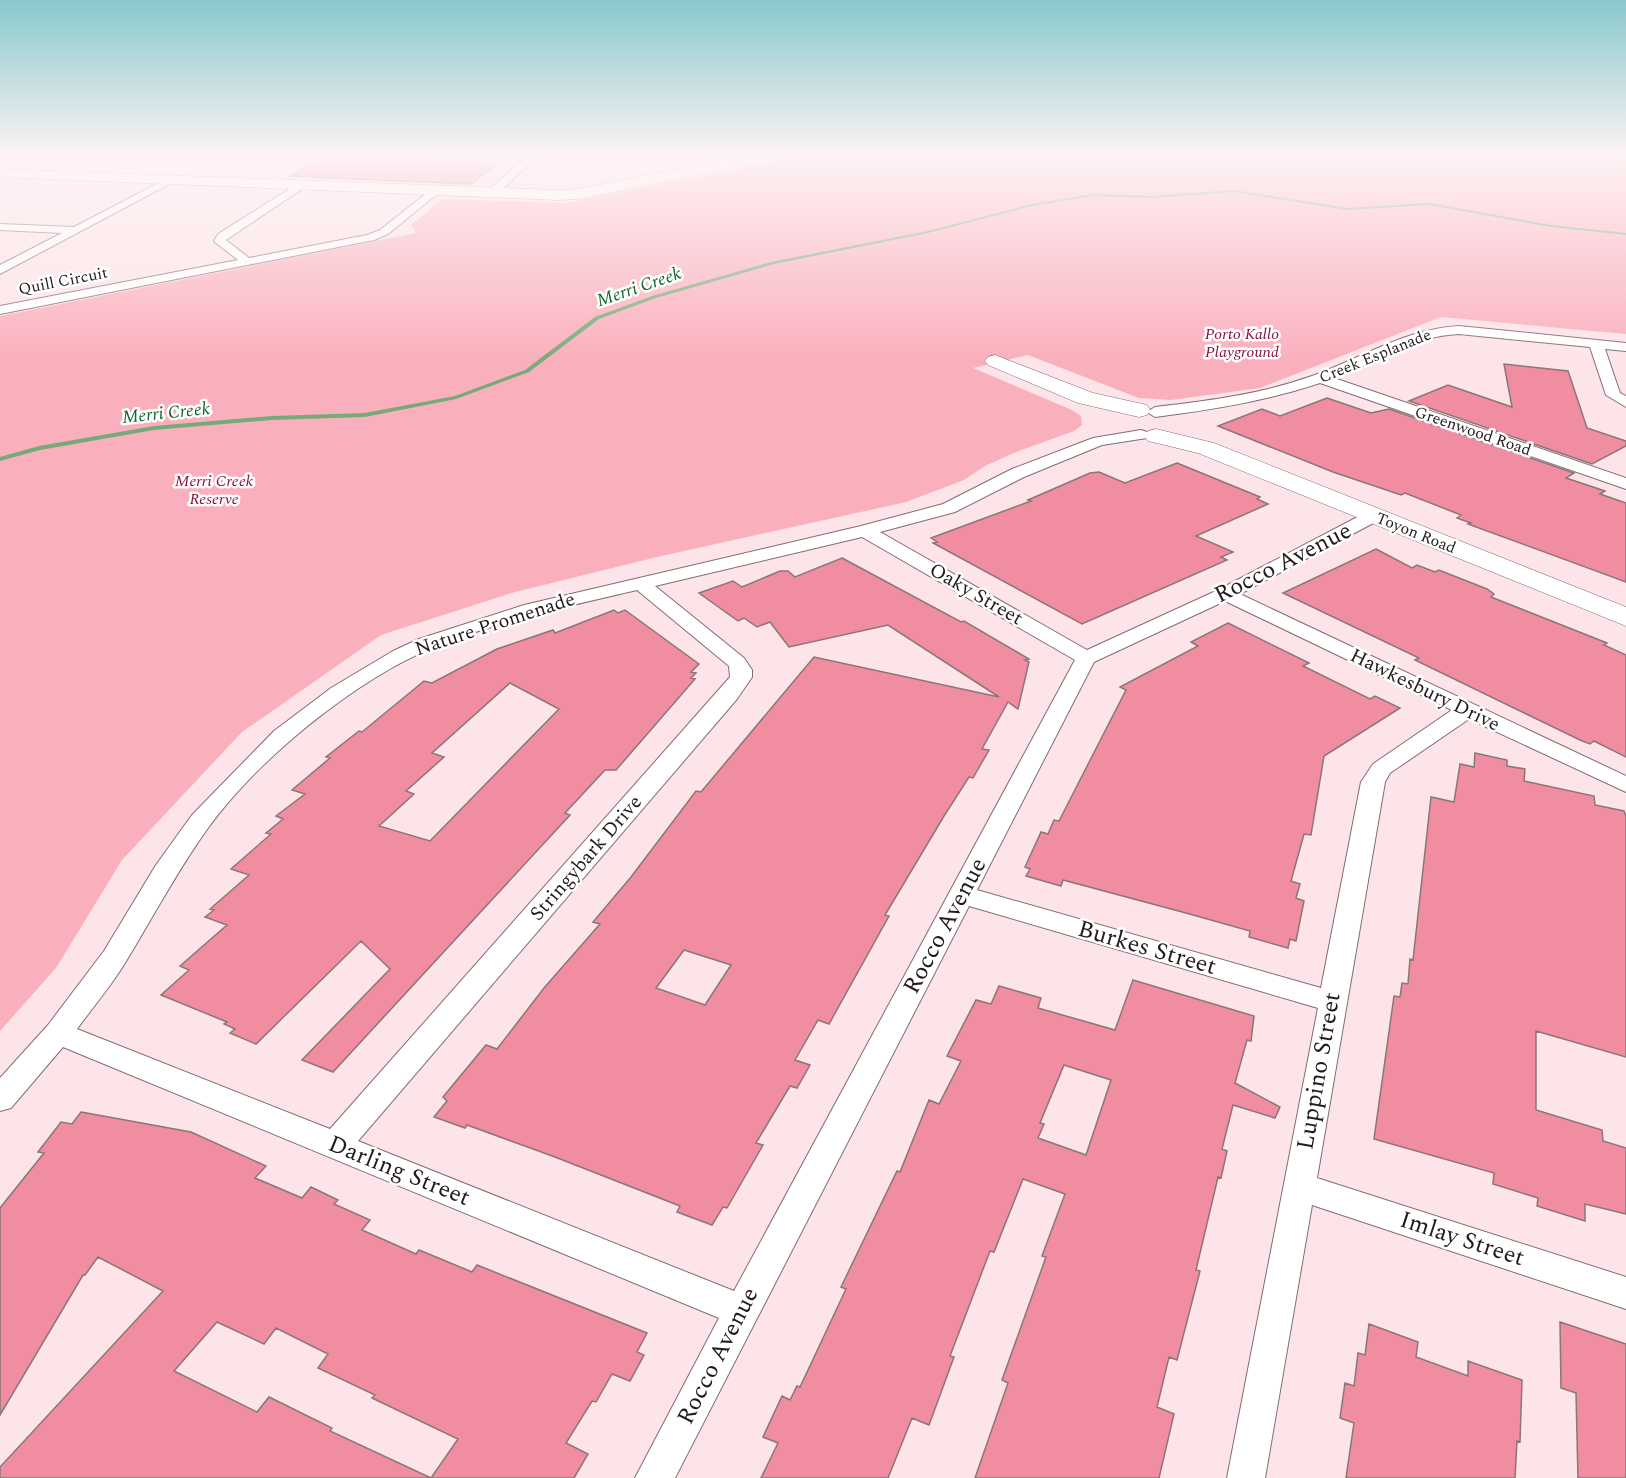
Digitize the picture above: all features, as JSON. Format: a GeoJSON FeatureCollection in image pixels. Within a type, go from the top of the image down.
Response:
{"type":"FeatureCollection","features":[{"type":"Feature","properties":{"kind":"street"},"geometry":{"type":"LineString","coordinates":[[0,270],[88,224]]}},
{"type":"Feature","properties":{"kind":"street"},"geometry":{"type":"LineString","coordinates":[[241,224],[222,236],[220,241],[246,261]]}},
{"type":"Feature","properties":{"kind":"street","name":"Quill Circuit"},"geometry":{"type":"LineString","coordinates":[[0,310],[375,236],[391,224]]}},
{"type":"Feature","properties":{"kind":"street"},"geometry":{"type":"LineString","coordinates":[[0,227],[74,231]]}},
{"type":"Feature","properties":{"kind":"street","name":"Creek Esplanade"},"geometry":{"type":"LineString","coordinates":[[1147,411],[1198,407],[1252,399],[1320,378],[1413,338],[1441,330],[1626,347]]}},
{"type":"Feature","properties":{"kind":"street"},"geometry":{"type":"LineString","coordinates":[[1596,344],[1613,396],[1626,402]]}},
{"type":"Feature","properties":{"kind":"street"},"geometry":{"type":"LineString","coordinates":[[994,361],[1086,398],[1147,411]]}},
{"type":"Feature","properties":{"kind":"street","name":"Greenwood Road"},"geometry":{"type":"LineString","coordinates":[[1320,378],[1626,484]]}},
{"type":"Feature","properties":{"kind":"street"},"geometry":{"type":"LineString","coordinates":[[1086,398],[1115,422],[1123,413],[1147,411]]}},
{"type":"Feature","properties":{"kind":"street"},"geometry":{"type":"LineString","coordinates":[[1149,435],[1172,433],[1198,407]]}},
{"type":"Feature","properties":{"kind":"street","name":"Toyon Road"},"geometry":{"type":"LineString","coordinates":[[1147,411],[1172,417],[1206,448]]}},
{"type":"Feature","properties":{"kind":"street","name":"Toyon Road"},"geometry":{"type":"LineString","coordinates":[[1115,422],[1125,431],[1206,448],[1626,617]]}},
{"type":"Feature","properties":{"kind":"street","name":"Nature Promenade"},"geometry":{"type":"LineString","coordinates":[[1099,441],[1115,422]]}},
{"type":"Feature","properties":{"kind":"street","name":"Nature Promenade"},"geometry":{"type":"LineString","coordinates":[[0,1099],[58,1033],[114,958],[165,871],[201,820],[282,736],[339,693],[400,655],[531,609],[865,531],[949,507],[977,496],[1018,473],[1099,441],[1149,435]]}},
{"type":"Feature","properties":{"kind":"street","name":"Rocco Avenue"},"geometry":{"type":"LineString","coordinates":[[654,1478],[1086,658],[1225,594],[1373,516]]}},
{"type":"Feature","properties":{"kind":"street","name":"Oaky Street"},"geometry":{"type":"LineString","coordinates":[[865,531],[1086,658]]}},
{"type":"Feature","properties":{"kind":"street","name":"Stringybark Drive"},"geometry":{"type":"LineString","coordinates":[[335,1145],[729,694],[741,677],[742,670],[737,662],[640,583]]}},
{"type":"Feature","properties":{"kind":"street","name":"Hawkesbury Drive"},"geometry":{"type":"LineString","coordinates":[[1225,594],[1626,785]]}},
{"type":"Feature","properties":{"kind":"street","name":"Luppino Street"},"geometry":{"type":"LineString","coordinates":[[1246,1478],[1331,1001],[1373,782],[1381,769],[1467,710]]}},
{"type":"Feature","properties":{"kind":"street","name":"Burkes Street"},"geometry":{"type":"LineString","coordinates":[[963,895],[1331,1001]]}},
{"type":"Feature","properties":{"kind":"street","name":"Darling Street"},"geometry":{"type":"LineString","coordinates":[[58,1033],[741,1310]]}},
{"type":"Feature","properties":{"kind":"street","name":"Imlay Street"},"geometry":{"type":"LineString","coordinates":[[1298,1186],[1626,1293]]}},
{"type":"Feature","properties":{"kind":"green space","name":"Merri Creek Reserve"},"geometry":{"type":"Polygon","coordinates":[[[1626,224],[1626,334],[1441,317],[1260,388],[1171,400],[1139,398],[1028,355],[973,368],[1072,410],[1081,416],[1082,425],[1074,431],[985,466],[964,480],[906,502],[657,557],[515,592],[381,635],[242,732],[122,860],[56,968],[0,1031],[0,316],[416,233],[411,225],[1626,224]]]}},
{"type":"Feature","properties":{"kind":"building"},"geometry":{"type":"Polygon","coordinates":[[[1504,364],[1568,371],[1587,428],[1626,441],[1626,446],[1592,464],[1409,401],[1448,385],[1512,407],[1504,364]]]}},
{"type":"Feature","properties":{"kind":"building"},"geometry":{"type":"Polygon","coordinates":[[[1327,398],[1371,413],[1389,409],[1574,473],[1566,478],[1605,491],[1600,494],[1626,503],[1626,582],[1468,524],[1471,523],[1457,518],[1461,515],[1405,493],[1401,495],[1333,472],[1218,426],[1262,409],[1280,416],[1327,398]]]}},
{"type":"Feature","properties":{"kind":"building"},"geometry":{"type":"Polygon","coordinates":[[[1177,463],[1260,497],[1257,499],[1268,504],[1196,536],[1233,552],[1221,557],[1227,560],[1082,624],[933,543],[937,542],[931,538],[1031,501],[1028,500],[1090,473],[1099,472],[1125,483],[1177,463]]]}},
{"type":"Feature","properties":{"kind":"building"},"geometry":{"type":"Polygon","coordinates":[[[1376,549],[1412,568],[1417,565],[1435,572],[1439,570],[1487,589],[1494,594],[1491,597],[1607,643],[1604,645],[1626,655],[1626,757],[1594,741],[1590,744],[1580,740],[1415,660],[1419,658],[1283,593],[1376,549]]]}},
{"type":"Feature","properties":{"kind":"building"},"geometry":{"type":"Polygon","coordinates":[[[842,558],[961,622],[964,621],[1029,659],[1025,660],[1029,662],[1018,709],[1008,702],[982,749],[989,750],[973,778],[969,777],[944,816],[885,915],[889,916],[829,1024],[818,1020],[795,1060],[810,1065],[797,1088],[790,1086],[756,1143],[763,1145],[727,1208],[723,1207],[712,1225],[677,1212],[680,1206],[555,1157],[467,1125],[465,1128],[434,1117],[447,1101],[443,1097],[486,1045],[497,1049],[544,988],[600,924],[593,922],[631,877],[696,791],[701,792],[814,657],[999,697],[888,625],[789,647],[770,622],[757,627],[744,618],[738,621],[699,593],[733,581],[742,587],[780,571],[788,571],[795,577],[842,558]],[[684,950],[656,988],[705,1005],[731,965],[684,950]]]}},
{"type":"Feature","properties":{"kind":"building"},"geometry":{"type":"Polygon","coordinates":[[[614,610],[618,613],[625,610],[699,664],[691,672],[696,673],[691,678],[695,679],[616,770],[605,770],[565,813],[570,815],[333,1072],[302,1060],[390,969],[361,941],[256,1044],[230,1033],[235,1029],[224,1024],[227,1022],[161,995],[189,970],[180,966],[227,925],[205,917],[214,910],[210,909],[249,875],[231,869],[271,834],[266,833],[283,819],[276,816],[305,794],[292,790],[330,758],[326,757],[359,731],[362,732],[424,681],[432,683],[497,649],[553,630],[555,633],[614,610]],[[510,683],[432,753],[444,757],[406,791],[414,794],[379,826],[430,841],[559,709],[510,683]]]}},
{"type":"Feature","properties":{"kind":"building"},"geometry":{"type":"Polygon","coordinates":[[[1228,623],[1309,663],[1303,666],[1370,699],[1375,696],[1400,708],[1324,756],[1311,835],[1304,834],[1291,881],[1300,884],[1296,898],[1304,901],[1296,941],[1290,939],[1288,948],[1249,937],[1250,931],[1186,913],[1063,880],[1061,886],[1026,876],[1030,869],[1025,867],[1041,832],[1048,834],[1054,820],[1059,821],[1126,690],[1120,687],[1198,646],[1191,642],[1228,623]]]}},
{"type":"Feature","properties":{"kind":"building"},"geometry":{"type":"Polygon","coordinates":[[[1475,753],[1507,760],[1507,766],[1525,769],[1524,781],[1594,796],[1595,805],[1624,811],[1626,816],[1626,1057],[1536,1031],[1536,1110],[1602,1130],[1603,1141],[1626,1148],[1626,1214],[1585,1204],[1585,1221],[1537,1206],[1538,1198],[1493,1184],[1494,1173],[1374,1139],[1394,996],[1400,997],[1402,983],[1408,984],[1410,959],[1413,960],[1431,797],[1454,802],[1460,764],[1474,767],[1475,753]]]}},
{"type":"Feature","properties":{"kind":"building"},"geometry":{"type":"Polygon","coordinates":[[[1133,980],[1254,1016],[1251,1041],[1247,1040],[1235,1083],[1280,1107],[1275,1118],[1233,1105],[1222,1149],[1227,1151],[1221,1178],[1218,1177],[1196,1270],[1200,1271],[1177,1360],[1169,1357],[1157,1407],[1174,1414],[1159,1478],[975,1478],[1008,1383],[1002,1380],[1046,1257],[1042,1256],[1065,1194],[1023,1179],[994,1252],[990,1251],[950,1356],[954,1357],[929,1425],[912,1418],[888,1478],[761,1478],[778,1443],[763,1437],[782,1396],[790,1400],[797,1386],[800,1387],[846,1289],[841,1287],[897,1171],[900,1172],[929,1100],[939,1104],[961,1061],[947,1056],[976,1000],[991,1004],[999,986],[1041,998],[1038,1008],[1115,1030],[1133,980]],[[1064,1065],[1040,1123],[1044,1124],[1038,1138],[1086,1155],[1111,1080],[1064,1065]]]}},
{"type":"Feature","properties":{"kind":"building"},"geometry":{"type":"Polygon","coordinates":[[[81,1112],[191,1132],[266,1166],[255,1178],[302,1198],[311,1187],[338,1200],[334,1204],[370,1220],[362,1230],[416,1254],[419,1250],[472,1272],[477,1265],[647,1333],[637,1352],[644,1355],[630,1381],[612,1374],[596,1402],[592,1401],[566,1443],[588,1454],[574,1478],[431,1478],[0,1478],[0,1467],[163,1291],[98,1257],[83,1275],[0,1415],[0,1208],[44,1153],[38,1152],[61,1122],[72,1124],[81,1112]],[[217,1322],[174,1371],[257,1412],[269,1397],[332,1428],[330,1431],[431,1478],[458,1439],[372,1398],[375,1395],[318,1368],[328,1354],[276,1328],[264,1344],[217,1322]]]}},
{"type":"Feature","properties":{"kind":"building"},"geometry":{"type":"Polygon","coordinates":[[[1560,1322],[1626,1344],[1626,1478],[1578,1478],[1576,1393],[1561,1388],[1560,1322]]]}},
{"type":"Feature","properties":{"kind":"building"},"geometry":{"type":"Polygon","coordinates":[[[1369,1324],[1418,1342],[1416,1357],[1468,1376],[1468,1361],[1522,1380],[1520,1442],[1517,1441],[1515,1478],[1346,1478],[1354,1423],[1340,1418],[1345,1383],[1354,1386],[1358,1353],[1365,1355],[1369,1324]]]}},
{"type":"Feature","properties":{"kind":"waterway","name":"Merri Creek"},"geometry":{"type":"LineString","coordinates":[[0,459],[39,448],[154,428],[272,418],[365,415],[456,397],[527,371],[597,318],[654,297],[773,263],[959,224]]}},
{"type":"Feature","properties":{"kind":"waterway","name":"Merri Creek"},"geometry":{"type":"LineString","coordinates":[[1540,224],[1626,234]]}},
{"type":"Feature","properties":{"kind":"park label","name":"Porto Kallo Playground"},"geometry":{"type":"Point","coordinates":[1242,343]}}]}
